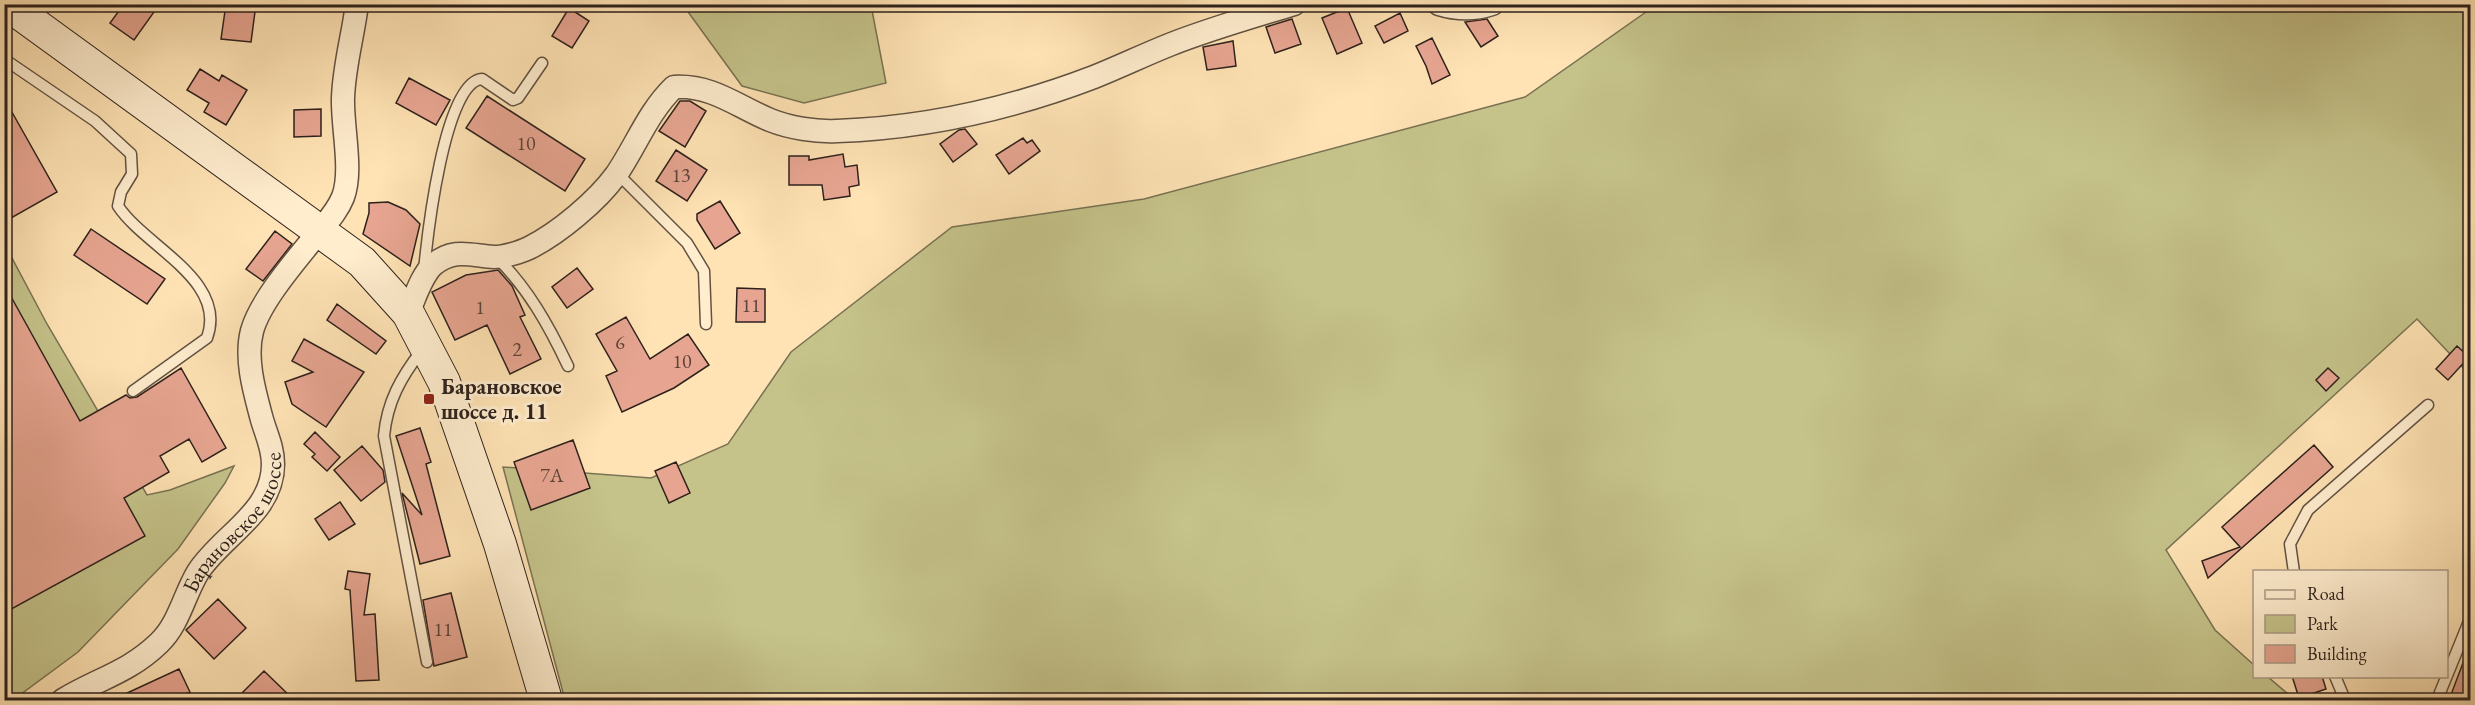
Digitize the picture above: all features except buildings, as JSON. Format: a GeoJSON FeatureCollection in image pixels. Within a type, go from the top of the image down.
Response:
{"type":"FeatureCollection","features":[{"type":"Feature","properties":{"kind":"main road"},"geometry":{"type":"LineString","coordinates":[[7,4],[362,262],[408,313],[444,382],[500,544],[546,700]]}},
{"type":"Feature","properties":{"kind":"street"},"geometry":{"type":"LineString","coordinates":[[408,313],[423,280],[433,265],[464,252],[496,257],[528,248],[569,221],[608,186],[659,102],[674,87],[692,86],[710,91],[772,121],[805,129],[835,131],[892,127],[949,118],[1014,102],[1092,78],[1171,44],[1294,4]]}},
{"type":"Feature","properties":{"kind":"street"},"geometry":{"type":"LineString","coordinates":[[1439,4],[1451,8],[1476,9],[1492,4]]}},
{"type":"Feature","properties":{"kind":"street","name":"Барановское шоссе"},"geometry":{"type":"LineString","coordinates":[[63,700],[131,667],[161,642],[178,617],[192,584],[210,556],[236,533],[259,506],[271,484],[273,464],[271,441],[261,418],[248,348],[252,328],[266,302],[335,213],[344,196],[347,179],[343,99],[353,6]]}},
{"type":"Feature","properties":{"kind":"lane"},"geometry":{"type":"LineString","coordinates":[[4,59],[95,121],[130,154],[132,174],[121,192],[118,206],[128,221],[172,258],[200,286],[212,314],[212,326],[207,338],[133,391]]}},
{"type":"Feature","properties":{"kind":"lane"},"geometry":{"type":"LineString","coordinates":[[423,280],[432,196],[448,132],[466,92],[474,81],[482,79],[513,100],[518,98],[542,63]]}},
{"type":"Feature","properties":{"kind":"lane"},"geometry":{"type":"LineString","coordinates":[[617,173],[687,243],[704,271],[706,324]]}},
{"type":"Feature","properties":{"kind":"lane"},"geometry":{"type":"LineString","coordinates":[[496,257],[518,278],[550,329],[568,366]]}},
{"type":"Feature","properties":{"kind":"lane"},"geometry":{"type":"LineString","coordinates":[[426,345],[408,368],[393,395],[386,414],[384,436],[427,662]]}},
{"type":"Feature","properties":{"kind":"lane"},"geometry":{"type":"LineString","coordinates":[[2294,570],[2290,544],[2308,510],[2428,405]]}},
{"type":"Feature","properties":{"kind":"lane"},"geometry":{"type":"LineString","coordinates":[[2448,675],[2470,619]]}},
{"type":"Feature","properties":{"kind":"lane"},"geometry":{"type":"LineString","coordinates":[[2336,678],[2345,700]]}},
{"type":"Feature","properties":{"kind":"lane"},"geometry":{"type":"LineString","coordinates":[[2438,700],[2447,678]]}},
{"type":"Feature","properties":{"kind":"green space"},"geometry":{"type":"Polygon","coordinates":[[[683,5],[871,5],[886,83],[804,103],[742,86],[683,5]]]}},
{"type":"Feature","properties":{"kind":"green space"},"geometry":{"type":"Polygon","coordinates":[[[1656,5],[2470,5],[2470,375],[2417,319],[2166,550],[2215,630],[2253,664],[2253,678],[2269,678],[2295,700],[565,700],[503,467],[651,478],[728,444],[791,352],[952,227],[1144,199],[1525,97],[1656,5]]]}},
{"type":"Feature","properties":{"kind":"green space"},"geometry":{"type":"Polygon","coordinates":[[[4,243],[47,324],[147,495],[170,490],[234,466],[225,483],[178,549],[78,652],[13,700],[4,700],[4,243]]]}},
{"type":"Feature","properties":{"kind":"place","name":"Барановское шоссе д. 11"},"geometry":{"type":"Point","coordinates":[429,399]}}]}
